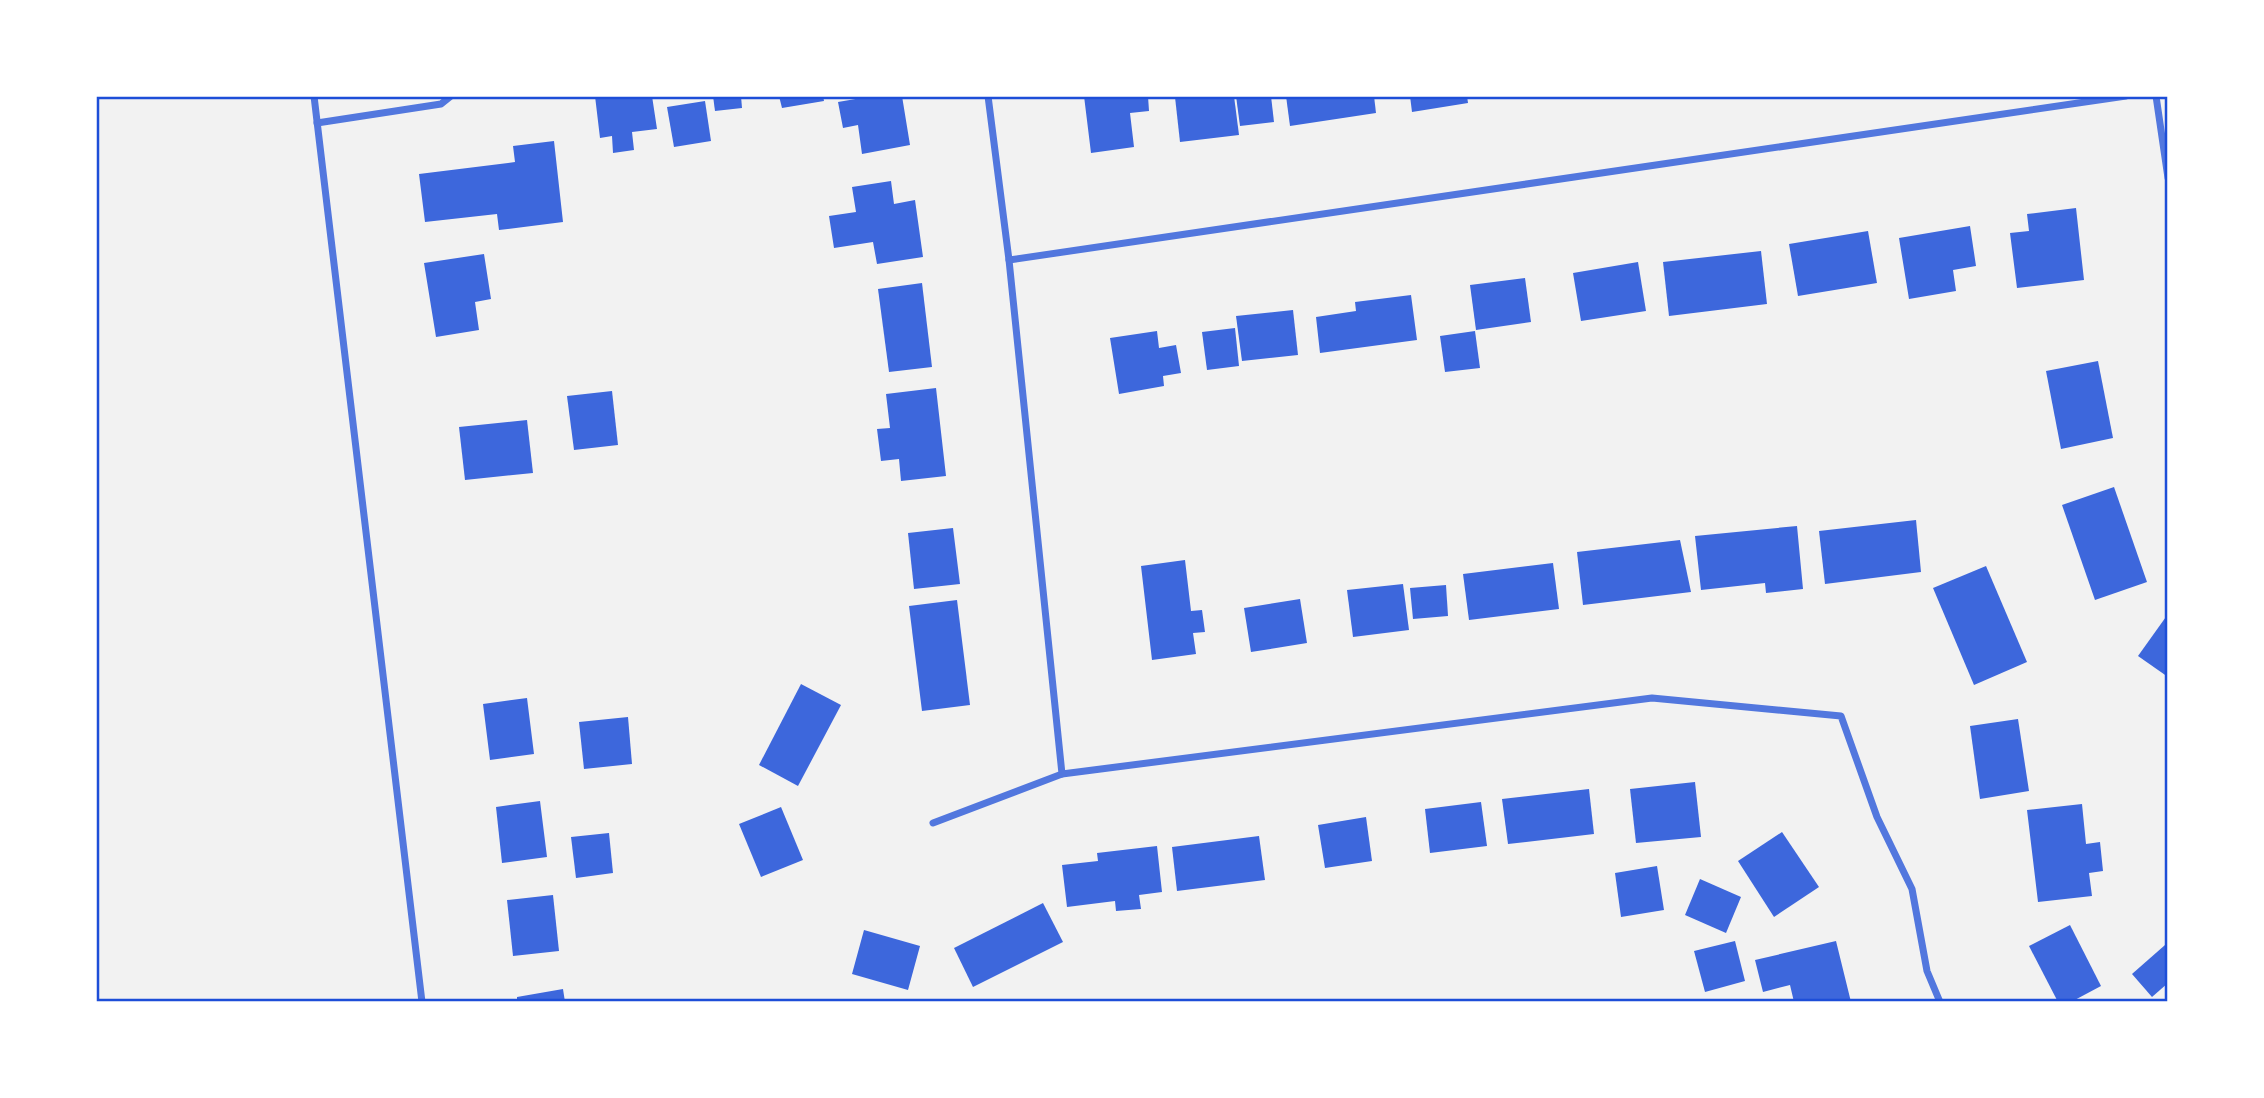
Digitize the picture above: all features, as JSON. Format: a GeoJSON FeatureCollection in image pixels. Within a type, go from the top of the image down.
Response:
{"type":"FeatureCollection","features":[{"type":"Feature","properties":{"kind":"street"},"geometry":{"type":"LineString","coordinates":[[314,96],[422,1002]]}},
{"type":"Feature","properties":{"kind":"street"},"geometry":{"type":"LineString","coordinates":[[317,123],[440,104],[451,96]]}},
{"type":"Feature","properties":{"kind":"street"},"geometry":{"type":"LineString","coordinates":[[988,96],[1009,260],[1062,774]]}},
{"type":"Feature","properties":{"kind":"street"},"geometry":{"type":"LineString","coordinates":[[1009,260],[2126,96]]}},
{"type":"Feature","properties":{"kind":"street"},"geometry":{"type":"LineString","coordinates":[[2156,96],[2168,178]]}},
{"type":"Feature","properties":{"kind":"street"},"geometry":{"type":"LineString","coordinates":[[933,823],[1062,774],[1652,698],[1841,716],[1877,817],[1912,889],[1927,971],[1940,1002]]}},
{"type":"Feature","properties":{"kind":"building"},"geometry":{"type":"Polygon","coordinates":[[[595,96],[652,96],[657,129],[632,132],[634,150],[613,153],[612,136],[600,138],[595,96]]]}},
{"type":"Feature","properties":{"kind":"building"},"geometry":{"type":"Polygon","coordinates":[[[713,96],[741,96],[742,108],[715,111],[713,96]]]}},
{"type":"Feature","properties":{"kind":"building"},"geometry":{"type":"Polygon","coordinates":[[[779,96],[823,96],[824,101],[782,108],[779,96]]]}},
{"type":"Feature","properties":{"kind":"building"},"geometry":{"type":"Polygon","coordinates":[[[873,96],[902,96],[910,145],[862,154],[858,125],[843,128],[838,102],[873,96]]]}},
{"type":"Feature","properties":{"kind":"building"},"geometry":{"type":"Polygon","coordinates":[[[1084,96],[1148,96],[1149,111],[1130,113],[1134,147],[1091,153],[1084,96]]]}},
{"type":"Feature","properties":{"kind":"building"},"geometry":{"type":"Polygon","coordinates":[[[1234,96],[1239,135],[1180,142],[1175,97],[1234,96]]]}},
{"type":"Feature","properties":{"kind":"building"},"geometry":{"type":"Polygon","coordinates":[[[1236,96],[1271,96],[1274,122],[1240,126],[1236,96]]]}},
{"type":"Feature","properties":{"kind":"building"},"geometry":{"type":"Polygon","coordinates":[[[1286,96],[1374,96],[1376,113],[1290,126],[1286,96]]]}},
{"type":"Feature","properties":{"kind":"building"},"geometry":{"type":"Polygon","coordinates":[[[1410,96],[1467,96],[1468,103],[1412,112],[1410,96]]]}},
{"type":"Feature","properties":{"kind":"building"},"geometry":{"type":"Polygon","coordinates":[[[705,101],[711,141],[674,147],[667,107],[705,101]]]}},
{"type":"Feature","properties":{"kind":"building"},"geometry":{"type":"Polygon","coordinates":[[[554,141],[563,222],[499,230],[497,214],[425,222],[419,174],[515,162],[513,146],[554,141]]]}},
{"type":"Feature","properties":{"kind":"building"},"geometry":{"type":"Polygon","coordinates":[[[891,181],[894,204],[915,200],[923,257],[877,264],[873,242],[834,248],[829,216],[856,212],[852,187],[891,181]]]}},
{"type":"Feature","properties":{"kind":"building"},"geometry":{"type":"Polygon","coordinates":[[[2076,208],[2084,280],[2017,288],[2010,233],[2029,231],[2027,214],[2076,208]]]}},
{"type":"Feature","properties":{"kind":"building"},"geometry":{"type":"Polygon","coordinates":[[[1970,226],[1976,266],[1953,270],[1956,291],[1909,299],[1899,238],[1970,226]]]}},
{"type":"Feature","properties":{"kind":"building"},"geometry":{"type":"Polygon","coordinates":[[[1868,231],[1877,283],[1798,296],[1789,244],[1868,231]]]}},
{"type":"Feature","properties":{"kind":"building"},"geometry":{"type":"Polygon","coordinates":[[[1761,251],[1767,304],[1669,316],[1663,262],[1761,251]]]}},
{"type":"Feature","properties":{"kind":"building"},"geometry":{"type":"Polygon","coordinates":[[[484,254],[491,299],[475,302],[479,330],[436,337],[424,263],[484,254]]]}},
{"type":"Feature","properties":{"kind":"building"},"geometry":{"type":"Polygon","coordinates":[[[1638,262],[1646,311],[1581,321],[1573,273],[1638,262]]]}},
{"type":"Feature","properties":{"kind":"building"},"geometry":{"type":"Polygon","coordinates":[[[1525,278],[1531,322],[1476,330],[1470,285],[1525,278]]]}},
{"type":"Feature","properties":{"kind":"building"},"geometry":{"type":"Polygon","coordinates":[[[922,283],[932,367],[889,372],[878,289],[922,283]]]}},
{"type":"Feature","properties":{"kind":"building"},"geometry":{"type":"Polygon","coordinates":[[[1411,295],[1417,340],[1320,353],[1316,317],[1356,311],[1355,302],[1411,295]]]}},
{"type":"Feature","properties":{"kind":"building"},"geometry":{"type":"Polygon","coordinates":[[[1293,310],[1298,355],[1242,361],[1236,316],[1293,310]]]}},
{"type":"Feature","properties":{"kind":"building"},"geometry":{"type":"Polygon","coordinates":[[[1235,328],[1239,366],[1207,370],[1202,332],[1235,328]]]}},
{"type":"Feature","properties":{"kind":"building"},"geometry":{"type":"Polygon","coordinates":[[[1157,331],[1159,348],[1176,345],[1181,373],[1163,376],[1164,386],[1119,394],[1110,338],[1157,331]]]}},
{"type":"Feature","properties":{"kind":"building"},"geometry":{"type":"Polygon","coordinates":[[[1475,331],[1480,368],[1445,372],[1440,336],[1475,331]]]}},
{"type":"Feature","properties":{"kind":"building"},"geometry":{"type":"Polygon","coordinates":[[[2098,361],[2113,438],[2061,449],[2046,371],[2098,361]]]}},
{"type":"Feature","properties":{"kind":"building"},"geometry":{"type":"Polygon","coordinates":[[[936,388],[946,476],[901,481],[899,459],[881,461],[877,429],[890,428],[886,394],[936,388]]]}},
{"type":"Feature","properties":{"kind":"building"},"geometry":{"type":"Polygon","coordinates":[[[612,391],[618,445],[574,450],[567,396],[612,391]]]}},
{"type":"Feature","properties":{"kind":"building"},"geometry":{"type":"Polygon","coordinates":[[[527,420],[533,473],[465,480],[459,427],[527,420]]]}},
{"type":"Feature","properties":{"kind":"building"},"geometry":{"type":"Polygon","coordinates":[[[2114,487],[2147,582],[2095,600],[2062,505],[2114,487]]]}},
{"type":"Feature","properties":{"kind":"building"},"geometry":{"type":"Polygon","coordinates":[[[1916,520],[1921,572],[1825,584],[1819,531],[1916,520]]]}},
{"type":"Feature","properties":{"kind":"building"},"geometry":{"type":"Polygon","coordinates":[[[1797,526],[1803,589],[1766,593],[1765,583],[1701,590],[1695,536],[1797,526]]]}},
{"type":"Feature","properties":{"kind":"building"},"geometry":{"type":"Polygon","coordinates":[[[953,528],[960,584],[914,589],[908,533],[953,528]]]}},
{"type":"Feature","properties":{"kind":"building"},"geometry":{"type":"Polygon","coordinates":[[[1680,540],[1691,592],[1583,605],[1577,552],[1680,540]]]}},
{"type":"Feature","properties":{"kind":"building"},"geometry":{"type":"Polygon","coordinates":[[[1185,560],[1191,611],[1202,610],[1205,632],[1193,633],[1196,654],[1152,660],[1141,566],[1185,560]]]}},
{"type":"Feature","properties":{"kind":"building"},"geometry":{"type":"Polygon","coordinates":[[[1553,563],[1559,609],[1469,620],[1463,574],[1553,563]]]}},
{"type":"Feature","properties":{"kind":"building"},"geometry":{"type":"Polygon","coordinates":[[[1986,566],[2027,662],[1974,685],[1933,588],[1986,566]]]}},
{"type":"Feature","properties":{"kind":"building"},"geometry":{"type":"Polygon","coordinates":[[[1403,584],[1409,630],[1353,637],[1347,590],[1403,584]]]}},
{"type":"Feature","properties":{"kind":"building"},"geometry":{"type":"Polygon","coordinates":[[[1446,585],[1448,616],[1413,619],[1410,588],[1446,585]]]}},
{"type":"Feature","properties":{"kind":"building"},"geometry":{"type":"Polygon","coordinates":[[[1300,599],[1307,643],[1251,652],[1244,608],[1300,599]]]}},
{"type":"Feature","properties":{"kind":"building"},"geometry":{"type":"Polygon","coordinates":[[[957,600],[970,705],[922,711],[909,606],[957,600]]]}},
{"type":"Feature","properties":{"kind":"building"},"geometry":{"type":"Polygon","coordinates":[[[2168,614],[2168,677],[2138,656],[2168,614]]]}},
{"type":"Feature","properties":{"kind":"building"},"geometry":{"type":"Polygon","coordinates":[[[801,684],[841,705],[798,786],[759,765],[801,684]]]}},
{"type":"Feature","properties":{"kind":"building"},"geometry":{"type":"Polygon","coordinates":[[[527,698],[534,754],[490,760],[483,704],[527,698]]]}},
{"type":"Feature","properties":{"kind":"building"},"geometry":{"type":"Polygon","coordinates":[[[628,717],[632,764],[584,769],[579,722],[628,717]]]}},
{"type":"Feature","properties":{"kind":"building"},"geometry":{"type":"Polygon","coordinates":[[[2018,719],[2029,791],[1980,799],[1970,726],[2018,719]]]}},
{"type":"Feature","properties":{"kind":"building"},"geometry":{"type":"Polygon","coordinates":[[[1695,782],[1701,837],[1636,843],[1630,789],[1695,782]]]}},
{"type":"Feature","properties":{"kind":"building"},"geometry":{"type":"Polygon","coordinates":[[[1589,789],[1594,834],[1508,844],[1502,799],[1589,789]]]}},
{"type":"Feature","properties":{"kind":"building"},"geometry":{"type":"Polygon","coordinates":[[[540,801],[547,857],[502,863],[496,807],[540,801]]]}},
{"type":"Feature","properties":{"kind":"building"},"geometry":{"type":"Polygon","coordinates":[[[1481,802],[1487,846],[1430,853],[1425,809],[1481,802]]]}},
{"type":"Feature","properties":{"kind":"building"},"geometry":{"type":"Polygon","coordinates":[[[2082,804],[2086,844],[2100,842],[2103,871],[2089,873],[2092,896],[2038,902],[2027,810],[2082,804]]]}},
{"type":"Feature","properties":{"kind":"building"},"geometry":{"type":"Polygon","coordinates":[[[781,807],[803,860],[761,877],[739,824],[781,807]]]}},
{"type":"Feature","properties":{"kind":"building"},"geometry":{"type":"Polygon","coordinates":[[[1366,817],[1372,861],[1325,868],[1318,825],[1366,817]]]}},
{"type":"Feature","properties":{"kind":"building"},"geometry":{"type":"Polygon","coordinates":[[[1782,832],[1819,887],[1774,917],[1738,861],[1782,832]]]}},
{"type":"Feature","properties":{"kind":"building"},"geometry":{"type":"Polygon","coordinates":[[[609,833],[613,873],[576,878],[571,837],[609,833]]]}},
{"type":"Feature","properties":{"kind":"building"},"geometry":{"type":"Polygon","coordinates":[[[1259,836],[1265,880],[1177,891],[1172,847],[1259,836]]]}},
{"type":"Feature","properties":{"kind":"building"},"geometry":{"type":"Polygon","coordinates":[[[1157,846],[1162,892],[1139,895],[1141,909],[1116,911],[1115,901],[1067,907],[1062,865],[1098,861],[1097,853],[1157,846]]]}},
{"type":"Feature","properties":{"kind":"building"},"geometry":{"type":"Polygon","coordinates":[[[1657,866],[1664,910],[1621,917],[1615,873],[1657,866]]]}},
{"type":"Feature","properties":{"kind":"building"},"geometry":{"type":"Polygon","coordinates":[[[1700,879],[1741,897],[1726,933],[1685,915],[1700,879]]]}},
{"type":"Feature","properties":{"kind":"building"},"geometry":{"type":"Polygon","coordinates":[[[553,895],[559,951],[513,956],[507,900],[553,895]]]}},
{"type":"Feature","properties":{"kind":"building"},"geometry":{"type":"Polygon","coordinates":[[[1043,903],[1063,942],[973,987],[954,948],[1043,903]]]}},
{"type":"Feature","properties":{"kind":"building"},"geometry":{"type":"Polygon","coordinates":[[[2070,925],[2101,986],[2071,1002],[2058,1002],[2029,946],[2070,925]]]}},
{"type":"Feature","properties":{"kind":"building"},"geometry":{"type":"Polygon","coordinates":[[[864,930],[920,946],[908,990],[852,974],[864,930]]]}},
{"type":"Feature","properties":{"kind":"building"},"geometry":{"type":"Polygon","coordinates":[[[1735,941],[1745,981],[1705,992],[1694,951],[1735,941]]]}},
{"type":"Feature","properties":{"kind":"building"},"geometry":{"type":"Polygon","coordinates":[[[1836,941],[1851,1002],[1794,1002],[1790,985],[1763,992],[1755,960],[1836,941]]]}},
{"type":"Feature","properties":{"kind":"building"},"geometry":{"type":"Polygon","coordinates":[[[2165,945],[2168,948],[2168,983],[2152,997],[2132,974],[2165,945]]]}},
{"type":"Feature","properties":{"kind":"building"},"geometry":{"type":"Polygon","coordinates":[[[563,989],[565,1002],[517,1002],[517,997],[563,989]]]}}]}
